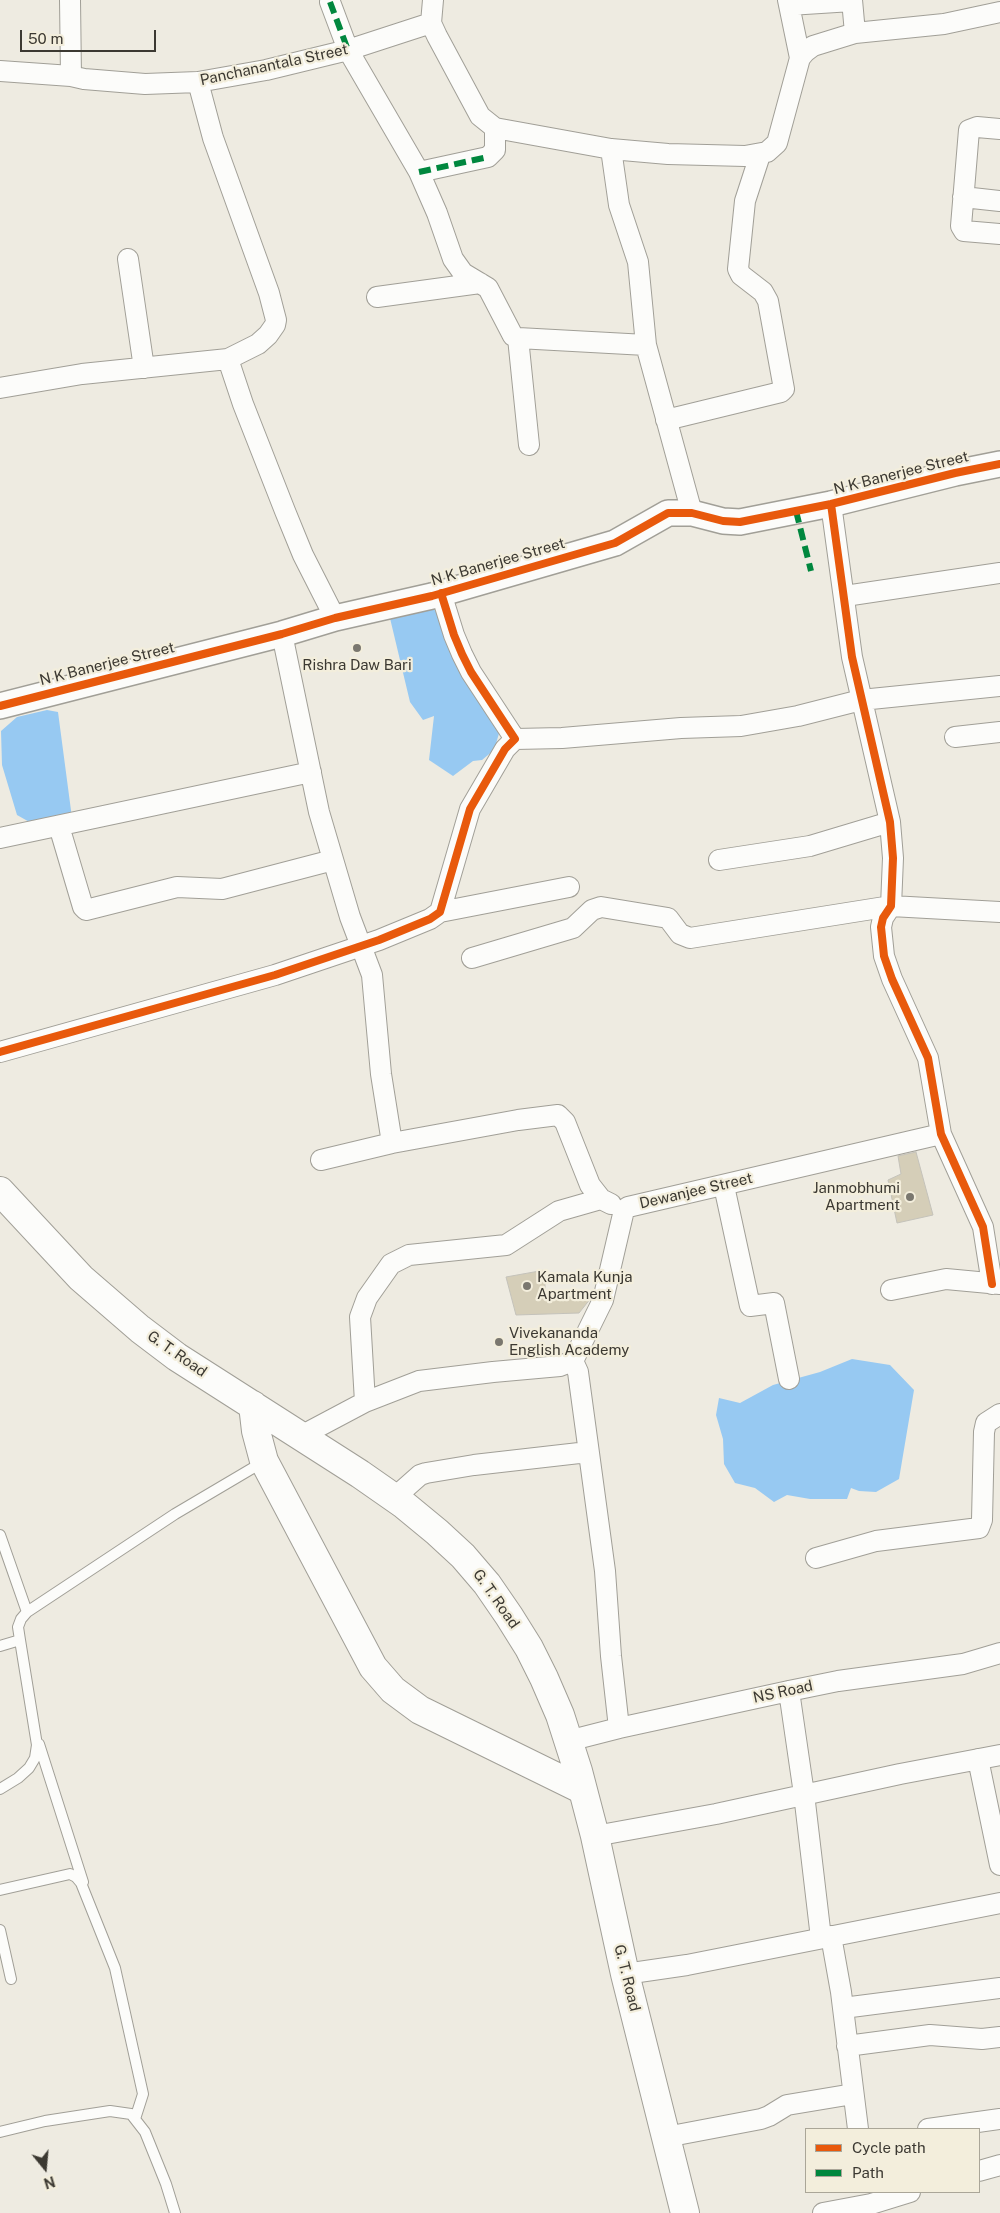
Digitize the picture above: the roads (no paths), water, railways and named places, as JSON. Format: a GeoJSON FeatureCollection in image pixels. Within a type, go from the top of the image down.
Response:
{"type":"FeatureCollection","features":[{"type":"Feature","properties":{"kind":"main road","name":"G. T. Road"},"geometry":{"type":"LineString","coordinates":[[0,1191],[81,1278],[140,1329],[177,1357],[253,1405],[299,1437],[360,1474],[394,1498],[464,1556],[487,1584],[529,1648],[557,1708],[568,1741],[595,1836],[625,1974],[686,2213]]}},
{"type":"Feature","properties":{"kind":"main road"},"geometry":{"type":"LineString","coordinates":[[253,1405],[256,1431],[264,1462],[373,1667],[393,1690],[420,1710],[583,1790]]}},
{"type":"Feature","properties":{"kind":"street"},"geometry":{"type":"LineString","coordinates":[[70,0],[71,76]]}},
{"type":"Feature","properties":{"kind":"street"},"geometry":{"type":"LineString","coordinates":[[433,0],[431,23],[436,36],[480,116],[495,128],[611,149],[668,154],[760,155],[767,152],[777,143],[800,58],[789,2],[852,0],[855,33]]}},
{"type":"Feature","properties":{"kind":"street"},"geometry":{"type":"LineString","coordinates":[[330,2],[348,50],[419,172],[437,213],[453,259],[463,273],[489,290],[512,334],[518,338],[646,345]]}},
{"type":"Feature","properties":{"kind":"street"},"geometry":{"type":"LineString","coordinates":[[800,58],[813,46],[855,33],[944,24],[1000,12]]}},
{"type":"Feature","properties":{"kind":"street","name":"Panchanantala Street"},"geometry":{"type":"LineString","coordinates":[[0,71],[145,84],[198,82],[266,70],[348,50],[431,23]]}},
{"type":"Feature","properties":{"kind":"street"},"geometry":{"type":"LineString","coordinates":[[0,388],[82,374],[228,359],[258,344],[268,336],[276,320],[269,293],[213,138],[198,82]]}},
{"type":"Feature","properties":{"kind":"street"},"geometry":{"type":"LineString","coordinates":[[419,172],[488,157],[494,150],[495,128]]}},
{"type":"Feature","properties":{"kind":"street"},"geometry":{"type":"LineString","coordinates":[[1000,129],[977,128],[969,130],[962,230],[1000,234]]}},
{"type":"Feature","properties":{"kind":"street"},"geometry":{"type":"LineString","coordinates":[[611,149],[619,205],[638,262],[646,345],[692,513]]}},
{"type":"Feature","properties":{"kind":"street"},"geometry":{"type":"LineString","coordinates":[[666,420],[780,392],[784,389],[768,301],[763,292],[741,275],[738,269],[745,201],[760,155]]}},
{"type":"Feature","properties":{"kind":"street"},"geometry":{"type":"LineString","coordinates":[[964,197],[1000,201]]}},
{"type":"Feature","properties":{"kind":"street"},"geometry":{"type":"LineString","coordinates":[[128,259],[144,368]]}},
{"type":"Feature","properties":{"kind":"street"},"geometry":{"type":"LineString","coordinates":[[377,297],[480,283]]}},
{"type":"Feature","properties":{"kind":"street"},"geometry":{"type":"LineString","coordinates":[[518,338],[529,445]]}},
{"type":"Feature","properties":{"kind":"street"},"geometry":{"type":"LineString","coordinates":[[228,359],[257,442],[299,546],[335,618]]}},
{"type":"Feature","properties":{"kind":"street","name":"N K Banerjee Street"},"geometry":{"type":"LineString","coordinates":[[0,706],[282,634],[335,618],[441,593],[615,544],[668,513],[692,513],[723,521],[740,522],[831,504],[955,473],[1000,464]]}},
{"type":"Feature","properties":{"kind":"street"},"geometry":{"type":"LineString","coordinates":[[831,504],[852,657],[890,822],[893,858],[891,906],[883,918],[881,927],[888,968],[917,1031],[930,1065],[941,1134],[983,1227],[996,1284],[946,1279],[891,1290]]}},
{"type":"Feature","properties":{"kind":"street"},"geometry":{"type":"LineString","coordinates":[[845,596],[1000,573]]}},
{"type":"Feature","properties":{"kind":"street"},"geometry":{"type":"LineString","coordinates":[[441,593],[454,635],[471,672],[515,739]]}},
{"type":"Feature","properties":{"kind":"street"},"geometry":{"type":"LineString","coordinates":[[282,634],[311,772],[333,860],[372,975],[381,1074],[392,1143]]}},
{"type":"Feature","properties":{"kind":"street"},"geometry":{"type":"LineString","coordinates":[[440,912],[470,809],[505,749],[515,739],[562,738],[681,728],[741,726],[788,718],[861,700],[1000,686]]}},
{"type":"Feature","properties":{"kind":"street"},"geometry":{"type":"LineString","coordinates":[[955,737],[1000,732]]}},
{"type":"Feature","properties":{"kind":"street"},"geometry":{"type":"LineString","coordinates":[[0,838],[311,772]]}},
{"type":"Feature","properties":{"kind":"street"},"geometry":{"type":"LineString","coordinates":[[720,860],[810,846],[890,822]]}},
{"type":"Feature","properties":{"kind":"street"},"geometry":{"type":"LineString","coordinates":[[59,826],[83,907],[86,910],[169,888],[226,889],[333,860]]}},
{"type":"Feature","properties":{"kind":"street"},"geometry":{"type":"LineString","coordinates":[[0,1052],[195,999],[361,947],[430,919],[440,912],[569,886]]}},
{"type":"Feature","properties":{"kind":"street"},"geometry":{"type":"LineString","coordinates":[[472,958],[573,928],[596,908],[668,918],[680,934],[690,938],[891,906],[1000,912]]}},
{"type":"Feature","properties":{"kind":"street"},"geometry":{"type":"LineString","coordinates":[[321,1160],[392,1143],[518,1120],[558,1115],[565,1122],[587,1180],[600,1199],[624,1210]]}},
{"type":"Feature","properties":{"kind":"street","name":"Dewanjee Street"},"geometry":{"type":"LineString","coordinates":[[573,1361],[603,1300],[624,1210],[634,1205],[724,1186],[941,1134]]}},
{"type":"Feature","properties":{"kind":"street"},"geometry":{"type":"LineString","coordinates":[[724,1186],[750,1306],[774,1303],[789,1379]]}},
{"type":"Feature","properties":{"kind":"street"},"geometry":{"type":"LineString","coordinates":[[365,1402],[360,1317],[367,1298],[391,1264],[409,1255],[506,1245],[560,1211],[600,1199]]}},
{"type":"Feature","properties":{"kind":"street"},"geometry":{"type":"LineString","coordinates":[[299,1437],[365,1402],[419,1381],[560,1366],[573,1361],[578,1372],[605,1571],[611,1656],[619,1728]]}},
{"type":"Feature","properties":{"kind":"street"},"geometry":{"type":"LineString","coordinates":[[816,1558],[876,1541],[979,1528],[991,1487],[986,1423],[1000,1414]]}},
{"type":"Feature","properties":{"kind":"street"},"geometry":{"type":"LineString","coordinates":[[394,1498],[426,1473],[474,1465],[588,1452]]}},
{"type":"Feature","properties":{"kind":"street","name":"NS Road"},"geometry":{"type":"LineString","coordinates":[[568,1741],[788,1691],[838,1681],[963,1664],[1000,1653]]}},
{"type":"Feature","properties":{"kind":"street"},"geometry":{"type":"LineString","coordinates":[[788,1691],[826,1937],[843,2008],[858,2128]]}},
{"type":"Feature","properties":{"kind":"street"},"geometry":{"type":"LineString","coordinates":[[595,1836],[698,1817],[1000,1755]]}},
{"type":"Feature","properties":{"kind":"street"},"geometry":{"type":"LineString","coordinates":[[978,1759],[1000,1865]]}},
{"type":"Feature","properties":{"kind":"street"},"geometry":{"type":"LineString","coordinates":[[625,1974],[687,1965],[826,1937],[998,1908]]}},
{"type":"Feature","properties":{"kind":"street"},"geometry":{"type":"LineString","coordinates":[[843,2008],[1000,1988]]}},
{"type":"Feature","properties":{"kind":"street"},"geometry":{"type":"LineString","coordinates":[[847,2046],[930,2035],[982,2039],[1000,2037]]}},
{"type":"Feature","properties":{"kind":"street"},"geometry":{"type":"LineString","coordinates":[[666,2137],[761,2119],[787,2105],[853,2094]]}},
{"type":"Feature","properties":{"kind":"street"},"geometry":{"type":"LineString","coordinates":[[935,2128],[1000,2119]]}},
{"type":"Feature","properties":{"kind":"street"},"geometry":{"type":"LineString","coordinates":[[980,2171],[1000,2165]]}},
{"type":"Feature","properties":{"kind":"street"},"geometry":{"type":"LineString","coordinates":[[824,2213],[906,2193]]}},
{"type":"Feature","properties":{"kind":"lane"},"geometry":{"type":"LineString","coordinates":[[0,1789],[18,1778],[29,1768],[35,1758],[37,1745],[18,1627],[27,1612],[175,1514],[264,1462]]}},
{"type":"Feature","properties":{"kind":"lane"},"geometry":{"type":"LineString","coordinates":[[0,1535],[27,1612]]}},
{"type":"Feature","properties":{"kind":"lane"},"geometry":{"type":"LineString","coordinates":[[0,1646],[20,1640]]}},
{"type":"Feature","properties":{"kind":"lane"},"geometry":{"type":"LineString","coordinates":[[34,1726],[90,1906]]}},
{"type":"Feature","properties":{"kind":"lane"},"geometry":{"type":"LineString","coordinates":[[0,1890],[70,1874],[81,1882],[113,1962],[143,2097],[135,2119]]}},
{"type":"Feature","properties":{"kind":"lane"},"geometry":{"type":"LineString","coordinates":[[0,1930],[11,1979]]}},
{"type":"Feature","properties":{"kind":"lane"},"geometry":{"type":"LineString","coordinates":[[0,2132],[45,2121],[110,2110],[131,2114],[145,2132],[175,2213]]}},
{"type":"Feature","properties":{"kind":"water"},"geometry":{"type":"Polygon","coordinates":[[[429,600],[501,727],[494,750],[482,760],[473,761],[453,776],[429,760],[434,716],[423,720],[410,702],[389,614],[429,600]]]}},
{"type":"Feature","properties":{"kind":"water"},"geometry":{"type":"Polygon","coordinates":[[[47,710],[58,712],[72,818],[33,824],[17,815],[2,765],[1,731],[17,717],[47,710]]]}},
{"type":"Feature","properties":{"kind":"water"},"geometry":{"type":"Polygon","coordinates":[[[852,1359],[890,1365],[914,1390],[899,1479],[876,1492],[859,1491],[851,1488],[847,1499],[810,1499],[787,1495],[774,1502],[755,1488],[735,1483],[724,1464],[723,1439],[716,1415],[719,1398],[740,1403],[773,1385],[820,1372],[852,1359]]]}},
{"type":"Feature","properties":{"kind":"place","name":"Rishra Daw Bari"},"geometry":{"type":"Point","coordinates":[357,648]}},
{"type":"Feature","properties":{"kind":"place","name":"Janmobhumi Apartment"},"geometry":{"type":"Point","coordinates":[910,1197]}},
{"type":"Feature","properties":{"kind":"place","name":"Kamala Kunja Apartment"},"geometry":{"type":"Point","coordinates":[527,1286]}},
{"type":"Feature","properties":{"kind":"place","name":"Vivekananda English Academy"},"geometry":{"type":"Point","coordinates":[499,1342]}}]}
